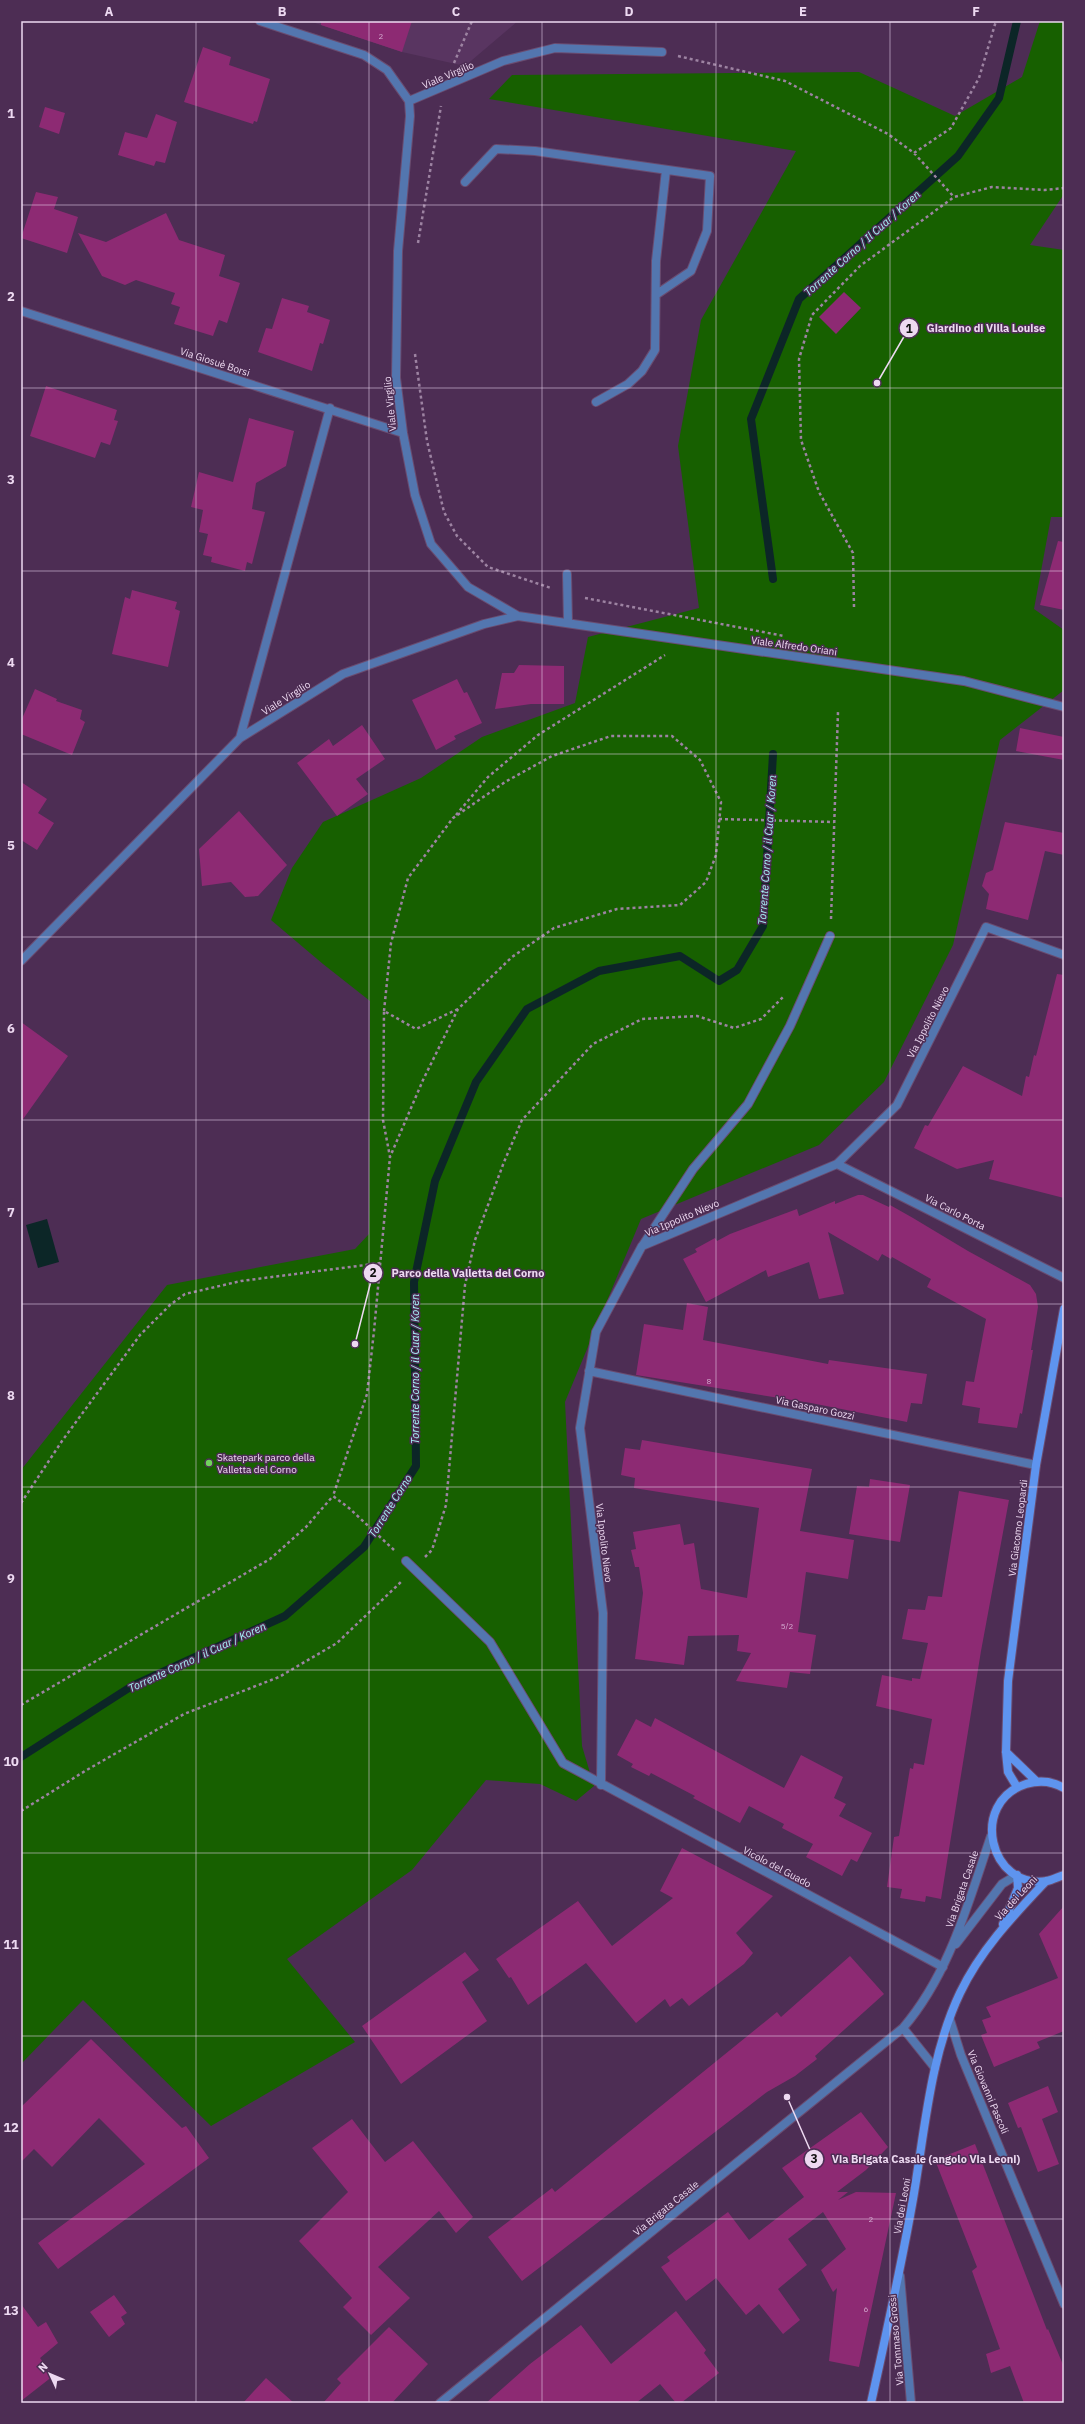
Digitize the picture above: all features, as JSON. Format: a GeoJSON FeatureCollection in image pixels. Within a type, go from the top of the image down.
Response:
{"type":"FeatureCollection","features":[{"type":"Feature","properties":{"kind":"main road","name":"Via Giacomo Leopardi"},"geometry":{"type":"LineString","coordinates":[[1017,1787],[1008,1772],[1006,1752],[1008,1682],[1036,1465],[1064,1309]]}},
{"type":"Feature","properties":{"kind":"main road"},"geometry":{"type":"LineString","coordinates":[[1006,1752],[1036,1781]]}},
{"type":"Feature","properties":{"kind":"main road","name":"Via Brigata Casale"},"geometry":{"type":"LineString","coordinates":[[1064,1788],[1055,1783],[1036,1781],[1017,1787],[1002,1800],[993,1817],[991,1836],[995,1852],[1004,1865],[1017,1875],[1031,1880],[1046,1881],[1064,1875]]}},
{"type":"Feature","properties":{"kind":"main road","name":"Via dei Leoni"},"geometry":{"type":"LineString","coordinates":[[871,2403],[900,2276],[935,2068],[960,1993],[1000,1930],[1018,1888],[1017,1875]]}},
{"type":"Feature","properties":{"kind":"main road","name":"Via dei Leoni"},"geometry":{"type":"LineString","coordinates":[[1000,1930],[1046,1881]]}},
{"type":"Feature","properties":{"kind":"street"},"geometry":{"type":"LineString","coordinates":[[260,21],[364,55],[387,70],[410,101]]}},
{"type":"Feature","properties":{"kind":"street","name":"Viale Virgilio"},"geometry":{"type":"LineString","coordinates":[[518,616],[468,587],[431,544],[415,495],[403,433],[396,378],[398,259],[410,101],[444,88],[503,61],[555,48],[662,52]]}},
{"type":"Feature","properties":{"kind":"street"},"geometry":{"type":"LineString","coordinates":[[465,182],[496,149],[535,151],[710,176],[706,231],[691,271],[657,294]]}},
{"type":"Feature","properties":{"kind":"street"},"geometry":{"type":"LineString","coordinates":[[596,402],[628,384],[642,371],[654,350],[657,294],[656,261],[666,170]]}},
{"type":"Feature","properties":{"kind":"street","name":"Via Giosuè Borsi"},"geometry":{"type":"LineString","coordinates":[[21,311],[330,408],[403,433]]}},
{"type":"Feature","properties":{"kind":"street","name":"Viale Virgilio"},"geometry":{"type":"LineString","coordinates":[[240,738],[330,408]]}},
{"type":"Feature","properties":{"kind":"street"},"geometry":{"type":"LineString","coordinates":[[567,574],[569,595],[568,623]]}},
{"type":"Feature","properties":{"kind":"street","name":"Viale Virgilio"},"geometry":{"type":"LineString","coordinates":[[21,961],[240,738],[343,674],[484,624],[518,616]]}},
{"type":"Feature","properties":{"kind":"street","name":"Viale Alfredo Oriani"},"geometry":{"type":"LineString","coordinates":[[518,616],[964,681],[1064,707]]}},
{"type":"Feature","properties":{"kind":"street","name":"Via Ippolito Nievo"},"geometry":{"type":"LineString","coordinates":[[601,1785],[603,1613],[580,1428],[596,1332],[642,1246],[837,1164],[897,1105],[986,927],[1064,955]]}},
{"type":"Feature","properties":{"kind":"street"},"geometry":{"type":"LineString","coordinates":[[642,1246],[693,1170],[748,1104],[790,1026],[830,936]]}},
{"type":"Feature","properties":{"kind":"street","name":"Via Carlo Porta"},"geometry":{"type":"LineString","coordinates":[[837,1164],[1064,1278]]}},
{"type":"Feature","properties":{"kind":"street","name":"Via Gasparo Gozzi"},"geometry":{"type":"LineString","coordinates":[[589,1371],[1036,1465]]}},
{"type":"Feature","properties":{"kind":"street","name":"Vicolo del Guado"},"geometry":{"type":"LineString","coordinates":[[406,1561],[490,1642],[563,1763],[601,1785],[943,1967]]}},
{"type":"Feature","properties":{"kind":"street","name":"Via Brigata Casale"},"geometry":{"type":"LineString","coordinates":[[440,2403],[903,2028],[921,2007],[952,1949],[991,1836]]}},
{"type":"Feature","properties":{"kind":"street","name":"Via Brigata Casale"},"geometry":{"type":"LineString","coordinates":[[952,1949],[1002,1884],[1017,1875]]}},
{"type":"Feature","properties":{"kind":"street","name":"Via Giovanni Pascoli"},"geometry":{"type":"LineString","coordinates":[[950,2020],[962,2055],[1064,2304]]}},
{"type":"Feature","properties":{"kind":"street"},"geometry":{"type":"LineString","coordinates":[[903,2028],[935,2068]]}},
{"type":"Feature","properties":{"kind":"street","name":"Via Tommaso Grossi"},"geometry":{"type":"LineString","coordinates":[[900,2276],[911,2403]]}},
{"type":"Feature","properties":{"kind":"path"},"geometry":{"type":"LineString","coordinates":[[417,246],[444,88],[472,21]]}},
{"type":"Feature","properties":{"kind":"path"},"geometry":{"type":"LineString","coordinates":[[914,153],[951,128],[979,78],[996,21]]}},
{"type":"Feature","properties":{"kind":"path"},"geometry":{"type":"LineString","coordinates":[[662,52],[786,81],[888,134],[914,153],[954,197]]}},
{"type":"Feature","properties":{"kind":"path"},"geometry":{"type":"LineString","coordinates":[[854,607],[853,553],[819,492],[801,440],[799,359],[812,315],[860,266],[954,197],[992,187],[1045,190],[1064,188]]}},
{"type":"Feature","properties":{"kind":"path"},"geometry":{"type":"LineString","coordinates":[[415,347],[426,441],[444,512],[457,536],[488,567],[569,595],[788,636]]}},
{"type":"Feature","properties":{"kind":"path"},"geometry":{"type":"LineString","coordinates":[[21,1705],[270,1559],[306,1527],[334,1496],[367,1394],[381,1263],[390,1157],[384,1120],[384,1011],[391,943],[408,878],[453,818],[488,777],[538,735],[691,641]]}},
{"type":"Feature","properties":{"kind":"path"},"geometry":{"type":"LineString","coordinates":[[830,936],[838,712]]}},
{"type":"Feature","properties":{"kind":"path"},"geometry":{"type":"LineString","coordinates":[[384,1011],[416,1029],[458,1009],[512,957],[554,928],[617,909],[680,905],[706,882],[716,855],[721,802],[700,760],[672,736],[611,736],[552,756],[505,782],[453,818]]}},
{"type":"Feature","properties":{"kind":"path"},"geometry":{"type":"LineString","coordinates":[[719,818],[757,821],[834,822]]}},
{"type":"Feature","properties":{"kind":"path"},"geometry":{"type":"LineString","coordinates":[[21,1812],[85,1771],[184,1714],[279,1677],[337,1643],[432,1550],[446,1506],[465,1285],[475,1240],[504,1162],[522,1120],[593,1044],[642,1019],[697,1016],[734,1028],[761,1019],[789,990]]}},
{"type":"Feature","properties":{"kind":"path"},"geometry":{"type":"LineString","coordinates":[[390,1157],[423,1080],[458,1009]]}},
{"type":"Feature","properties":{"kind":"path"},"geometry":{"type":"LineString","coordinates":[[21,1503],[62,1442],[140,1335],[170,1305],[185,1294],[241,1281],[381,1263]]}},
{"type":"Feature","properties":{"kind":"path"},"geometry":{"type":"LineString","coordinates":[[334,1496],[406,1561]]}},
{"type":"Feature","properties":{"kind":"shaded area"},"geometry":{"type":"Polygon","coordinates":[[[309,21],[518,21],[465,66],[402,52],[309,21]]]}},
{"type":"Feature","properties":{"kind":"shaded area"},"geometry":{"type":"Polygon","coordinates":[[[47,1219],[59,1262],[38,1268],[26,1225],[47,1219]]]}},
{"type":"Feature","properties":{"kind":"green space"},"geometry":{"type":"Polygon","coordinates":[[[1040,21],[1064,21],[1064,194],[1030,245],[1064,250],[1064,517],[1051,517],[1034,609],[1064,630],[1064,690],[1000,740],[953,945],[884,1082],[819,1145],[641,1219],[565,1402],[582,1746],[594,1786],[576,1801],[540,1784],[486,1780],[412,1870],[287,1959],[355,2042],[211,2126],[83,2000],[21,2064],[21,1470],[167,1285],[355,1249],[369,1234],[370,1001],[271,920],[292,868],[323,822],[421,778],[482,737],[575,703],[588,637],[699,608],[678,446],[701,320],[796,151],[489,99],[512,75],[859,72],[955,116],[1022,77],[1040,21]]]}},
{"type":"Feature","properties":{"kind":"building"},"geometry":{"type":"Polygon","coordinates":[[[321,21],[412,21],[402,52],[321,25],[321,21]]]}},
{"type":"Feature","properties":{"kind":"building"},"geometry":{"type":"Polygon","coordinates":[[[203,47],[231,57],[229,65],[270,79],[257,122],[254,121],[253,124],[184,102],[203,47]]]}},
{"type":"Feature","properties":{"kind":"building"},"geometry":{"type":"Polygon","coordinates":[[[45,107],[65,113],[59,134],[39,127],[45,107]]]}},
{"type":"Feature","properties":{"kind":"building"},"geometry":{"type":"Polygon","coordinates":[[[156,114],[177,122],[165,163],[156,161],[154,166],[118,155],[125,132],[147,138],[156,114]]]}},
{"type":"Feature","properties":{"kind":"building"},"geometry":{"type":"Polygon","coordinates":[[[36,192],[58,197],[54,209],[78,217],[67,253],[21,238],[36,192]]]}},
{"type":"Feature","properties":{"kind":"building"},"geometry":{"type":"Polygon","coordinates":[[[166,213],[179,240],[225,255],[219,276],[240,283],[227,323],[219,320],[213,336],[174,324],[180,307],[171,304],[175,293],[136,280],[125,285],[102,276],[78,233],[106,242],[166,213]]]}},
{"type":"Feature","properties":{"kind":"building"},"geometry":{"type":"Polygon","coordinates":[[[844,292],[861,308],[836,334],[819,317],[844,292]]]}},
{"type":"Feature","properties":{"kind":"building"},"geometry":{"type":"Polygon","coordinates":[[[282,298],[309,306],[307,312],[330,320],[323,344],[320,343],[312,371],[258,352],[266,328],[272,329],[282,298]]]}},
{"type":"Feature","properties":{"kind":"building"},"geometry":{"type":"Polygon","coordinates":[[[46,386],[117,410],[114,420],[118,421],[110,445],[101,442],[95,458],[30,436],[46,386]]]}},
{"type":"Feature","properties":{"kind":"building"},"geometry":{"type":"Polygon","coordinates":[[[249,418],[294,431],[286,466],[256,483],[252,509],[265,512],[252,564],[247,562],[245,571],[211,562],[212,557],[203,555],[208,534],[199,532],[203,510],[191,507],[199,472],[233,482],[249,418]]]}},
{"type":"Feature","properties":{"kind":"building"},"geometry":{"type":"Polygon","coordinates":[[[1058,541],[1064,542],[1064,610],[1040,605],[1058,541]]]}},
{"type":"Feature","properties":{"kind":"building"},"geometry":{"type":"Polygon","coordinates":[[[132,590],[177,602],[175,609],[180,611],[168,667],[112,654],[125,597],[130,599],[132,590]]]}},
{"type":"Feature","properties":{"kind":"building"},"geometry":{"type":"Polygon","coordinates":[[[519,665],[564,666],[564,704],[531,704],[495,709],[502,673],[514,673],[519,665]]]}},
{"type":"Feature","properties":{"kind":"building"},"geometry":{"type":"Polygon","coordinates":[[[457,679],[464,693],[467,692],[482,723],[454,736],[456,739],[436,750],[412,700],[457,679]]]}},
{"type":"Feature","properties":{"kind":"building"},"geometry":{"type":"Polygon","coordinates":[[[35,689],[57,699],[56,701],[82,710],[80,719],[85,722],[72,755],[21,734],[21,721],[35,689]]]}},
{"type":"Feature","properties":{"kind":"building"},"geometry":{"type":"Polygon","coordinates":[[[362,725],[385,759],[356,779],[368,794],[337,816],[297,763],[329,739],[333,746],[362,725]]]}},
{"type":"Feature","properties":{"kind":"building"},"geometry":{"type":"Polygon","coordinates":[[[1020,728],[1064,737],[1064,760],[1016,751],[1020,728]]]}},
{"type":"Feature","properties":{"kind":"building"},"geometry":{"type":"Polygon","coordinates":[[[21,782],[47,799],[38,813],[54,823],[37,850],[21,840],[21,782]]]}},
{"type":"Feature","properties":{"kind":"building"},"geometry":{"type":"Polygon","coordinates":[[[239,811],[287,865],[258,896],[245,897],[231,882],[202,886],[199,849],[239,811]]]}},
{"type":"Feature","properties":{"kind":"building"},"geometry":{"type":"Polygon","coordinates":[[[1005,822],[1064,833],[1064,855],[1045,851],[1028,920],[986,909],[989,894],[982,886],[986,873],[993,870],[1005,822]]]}},
{"type":"Feature","properties":{"kind":"building"},"geometry":{"type":"Polygon","coordinates":[[[1057,974],[1064,975],[1064,1198],[989,1179],[994,1160],[957,1169],[914,1148],[925,1125],[928,1126],[963,1066],[1022,1096],[1026,1076],[1029,1077],[1034,1055],[1036,1056],[1057,974]]]}},
{"type":"Feature","properties":{"kind":"building"},"geometry":{"type":"Polygon","coordinates":[[[21,1022],[68,1056],[21,1122],[21,1022]]]}},
{"type":"Feature","properties":{"kind":"building"},"geometry":{"type":"Polygon","coordinates":[[[858,1195],[863,1195],[889,1207],[890,1205],[968,1251],[1030,1285],[1036,1294],[1038,1307],[1031,1350],[1033,1350],[1022,1414],[1020,1413],[1017,1428],[978,1423],[980,1408],[962,1405],[966,1381],[974,1382],[986,1319],[927,1287],[931,1279],[892,1257],[891,1259],[882,1254],[878,1261],[828,1232],[844,1294],[819,1299],[809,1262],[768,1277],[766,1270],[706,1302],[683,1259],[697,1252],[695,1249],[715,1238],[717,1241],[730,1234],[797,1209],[799,1216],[835,1201],[835,1204],[858,1195]]]}},
{"type":"Feature","properties":{"kind":"building"},"geometry":{"type":"Polygon","coordinates":[[[687,1303],[708,1307],[703,1340],[828,1364],[829,1360],[927,1374],[922,1404],[911,1403],[907,1422],[811,1403],[636,1375],[644,1324],[683,1330],[687,1303]]]}},
{"type":"Feature","properties":{"kind":"building"},"geometry":{"type":"Polygon","coordinates":[[[642,1440],[812,1469],[800,1531],[854,1540],[848,1579],[806,1572],[798,1632],[816,1635],[810,1674],[790,1672],[787,1688],[736,1681],[751,1653],[737,1651],[739,1635],[688,1636],[684,1665],[635,1659],[643,1593],[639,1567],[635,1567],[631,1550],[636,1549],[633,1532],[680,1524],[684,1545],[694,1543],[701,1589],[747,1598],[759,1508],[634,1488],[635,1478],[621,1475],[625,1448],[640,1450],[642,1440]]]}},
{"type":"Feature","properties":{"kind":"building"},"geometry":{"type":"Polygon","coordinates":[[[870,1479],[910,1485],[900,1542],[849,1534],[857,1486],[869,1487],[870,1479]]]}},
{"type":"Feature","properties":{"kind":"building"},"geometry":{"type":"Polygon","coordinates":[[[959,1491],[1009,1500],[981,1651],[941,1899],[926,1896],[925,1902],[900,1898],[902,1889],[887,1887],[894,1837],[899,1836],[910,1768],[913,1769],[914,1763],[924,1765],[932,1719],[876,1706],[882,1675],[912,1681],[912,1678],[920,1679],[928,1643],[902,1639],[908,1609],[925,1610],[928,1596],[942,1597],[959,1491]]]}},
{"type":"Feature","properties":{"kind":"building"},"geometry":{"type":"Polygon","coordinates":[[[655,1718],[784,1788],[801,1755],[843,1777],[834,1798],[846,1804],[839,1816],[872,1833],[857,1862],[851,1859],[842,1876],[806,1857],[813,1844],[782,1828],[784,1824],[749,1806],[740,1823],[693,1798],[695,1796],[651,1773],[649,1776],[631,1767],[633,1764],[617,1755],[636,1719],[651,1727],[655,1718]]]}},
{"type":"Feature","properties":{"kind":"building"},"geometry":{"type":"Polygon","coordinates":[[[682,1848],[773,1896],[736,1933],[753,1953],[744,1964],[689,2006],[682,1998],[670,2007],[665,1999],[636,2023],[586,1963],[528,2005],[511,1977],[509,1978],[496,1959],[578,1901],[612,1946],[673,1898],[660,1891],[682,1848]]]}},
{"type":"Feature","properties":{"kind":"building"},"geometry":{"type":"Polygon","coordinates":[[[1064,1906],[1064,2031],[1037,2042],[1040,2048],[994,2067],[981,2035],[987,2033],[982,2020],[991,2017],[986,2007],[1058,1978],[1039,1934],[1064,1906]]]}},
{"type":"Feature","properties":{"kind":"building"},"geometry":{"type":"Polygon","coordinates":[[[465,1952],[479,1970],[462,1982],[487,2021],[401,2084],[362,2026],[465,1952]]]}},
{"type":"Feature","properties":{"kind":"building"},"geometry":{"type":"Polygon","coordinates":[[[850,1956],[884,1994],[815,2056],[817,2059],[795,2076],[767,2092],[522,2281],[488,2237],[552,2188],[555,2192],[777,2012],[781,2017],[850,1956]]]}},
{"type":"Feature","properties":{"kind":"building"},"geometry":{"type":"Polygon","coordinates":[[[91,2039],[182,2128],[186,2126],[209,2158],[58,2269],[38,2243],[145,2164],[99,2118],[52,2167],[34,2149],[21,2162],[21,2107],[91,2039]]]}},
{"type":"Feature","properties":{"kind":"building"},"geometry":{"type":"Polygon","coordinates":[[[1048,2086],[1058,2112],[1042,2119],[1059,2164],[1038,2172],[1021,2127],[1018,2128],[1008,2103],[1048,2086]]]}},
{"type":"Feature","properties":{"kind":"building"},"geometry":{"type":"Polygon","coordinates":[[[861,2112],[888,2147],[866,2170],[837,2192],[848,2192],[838,2200],[856,2192],[896,2193],[859,2367],[829,2361],[837,2288],[833,2292],[821,2270],[846,2249],[823,2212],[788,2239],[807,2265],[778,2289],[800,2320],[783,2334],[759,2304],[746,2315],[716,2278],[686,2301],[661,2267],[670,2261],[667,2257],[728,2212],[749,2240],[804,2197],[782,2168],[861,2112]]]}},
{"type":"Feature","properties":{"kind":"building"},"geometry":{"type":"Polygon","coordinates":[[[352,2119],[385,2162],[413,2141],[473,2217],[456,2233],[439,2211],[378,2267],[410,2298],[371,2335],[343,2307],[352,2298],[299,2241],[348,2192],[312,2148],[352,2119]]]}},
{"type":"Feature","properties":{"kind":"building"},"geometry":{"type":"Polygon","coordinates":[[[975,2144],[1047,2330],[1048,2329],[1064,2367],[1064,2403],[1024,2403],[1010,2366],[991,2373],[986,2354],[1000,2349],[972,2271],[977,2267],[935,2160],[975,2144]]]}},
{"type":"Feature","properties":{"kind":"building"},"geometry":{"type":"Polygon","coordinates":[[[114,2295],[127,2313],[121,2317],[125,2324],[109,2337],[90,2312],[114,2295]]]}},
{"type":"Feature","properties":{"kind":"building"},"geometry":{"type":"Polygon","coordinates":[[[21,2304],[38,2327],[46,2322],[58,2343],[40,2358],[53,2376],[21,2401],[21,2304]]]}},
{"type":"Feature","properties":{"kind":"building"},"geometry":{"type":"Polygon","coordinates":[[[676,2311],[706,2350],[704,2353],[719,2373],[681,2403],[676,2403],[660,2384],[636,2403],[486,2403],[530,2364],[581,2325],[611,2364],[676,2311]]]}},
{"type":"Feature","properties":{"kind":"building"},"geometry":{"type":"Polygon","coordinates":[[[389,2327],[428,2364],[392,2403],[323,2403],[341,2383],[337,2379],[389,2327]]]}},
{"type":"Feature","properties":{"kind":"building"},"geometry":{"type":"Polygon","coordinates":[[[266,2378],[294,2403],[243,2403],[266,2378]]]}},
{"type":"Feature","properties":{"kind":"waterway","name":"Torrente Corno / Il Cuar / Koren"},"geometry":{"type":"LineString","coordinates":[[773,579],[751,419],[799,299],[958,156],[999,98],[1017,21]]}},
{"type":"Feature","properties":{"kind":"waterway","name":"Torrente Corno / il Cuar / Koren"},"geometry":{"type":"LineString","coordinates":[[21,1757],[132,1686],[285,1616],[364,1547],[416,1466],[414,1282],[435,1181],[476,1082],[527,1009],[599,971],[680,956],[719,981],[737,970],[763,926],[773,754]]}},
{"type":"Feature","properties":{"kind":"place","name":"Giardino di Villa Louise"},"geometry":{"type":"Point","coordinates":[877,383]}},
{"type":"Feature","properties":{"kind":"place","name":"Parco della Valletta del Corno"},"geometry":{"type":"Point","coordinates":[355,1344]}},
{"type":"Feature","properties":{"kind":"place","name":"Skatepark parco della Valletta del Corno"},"geometry":{"type":"Point","coordinates":[209,1463]}},
{"type":"Feature","properties":{"kind":"place","name":"Via Brigata Casale (angolo Via Leoni)"},"geometry":{"type":"Point","coordinates":[787,2097]}},
{"type":"Feature","properties":{"kind":"water label","name":"Torrente Corno"},"geometry":{"type":"Point","coordinates":[390,1506]}}]}
